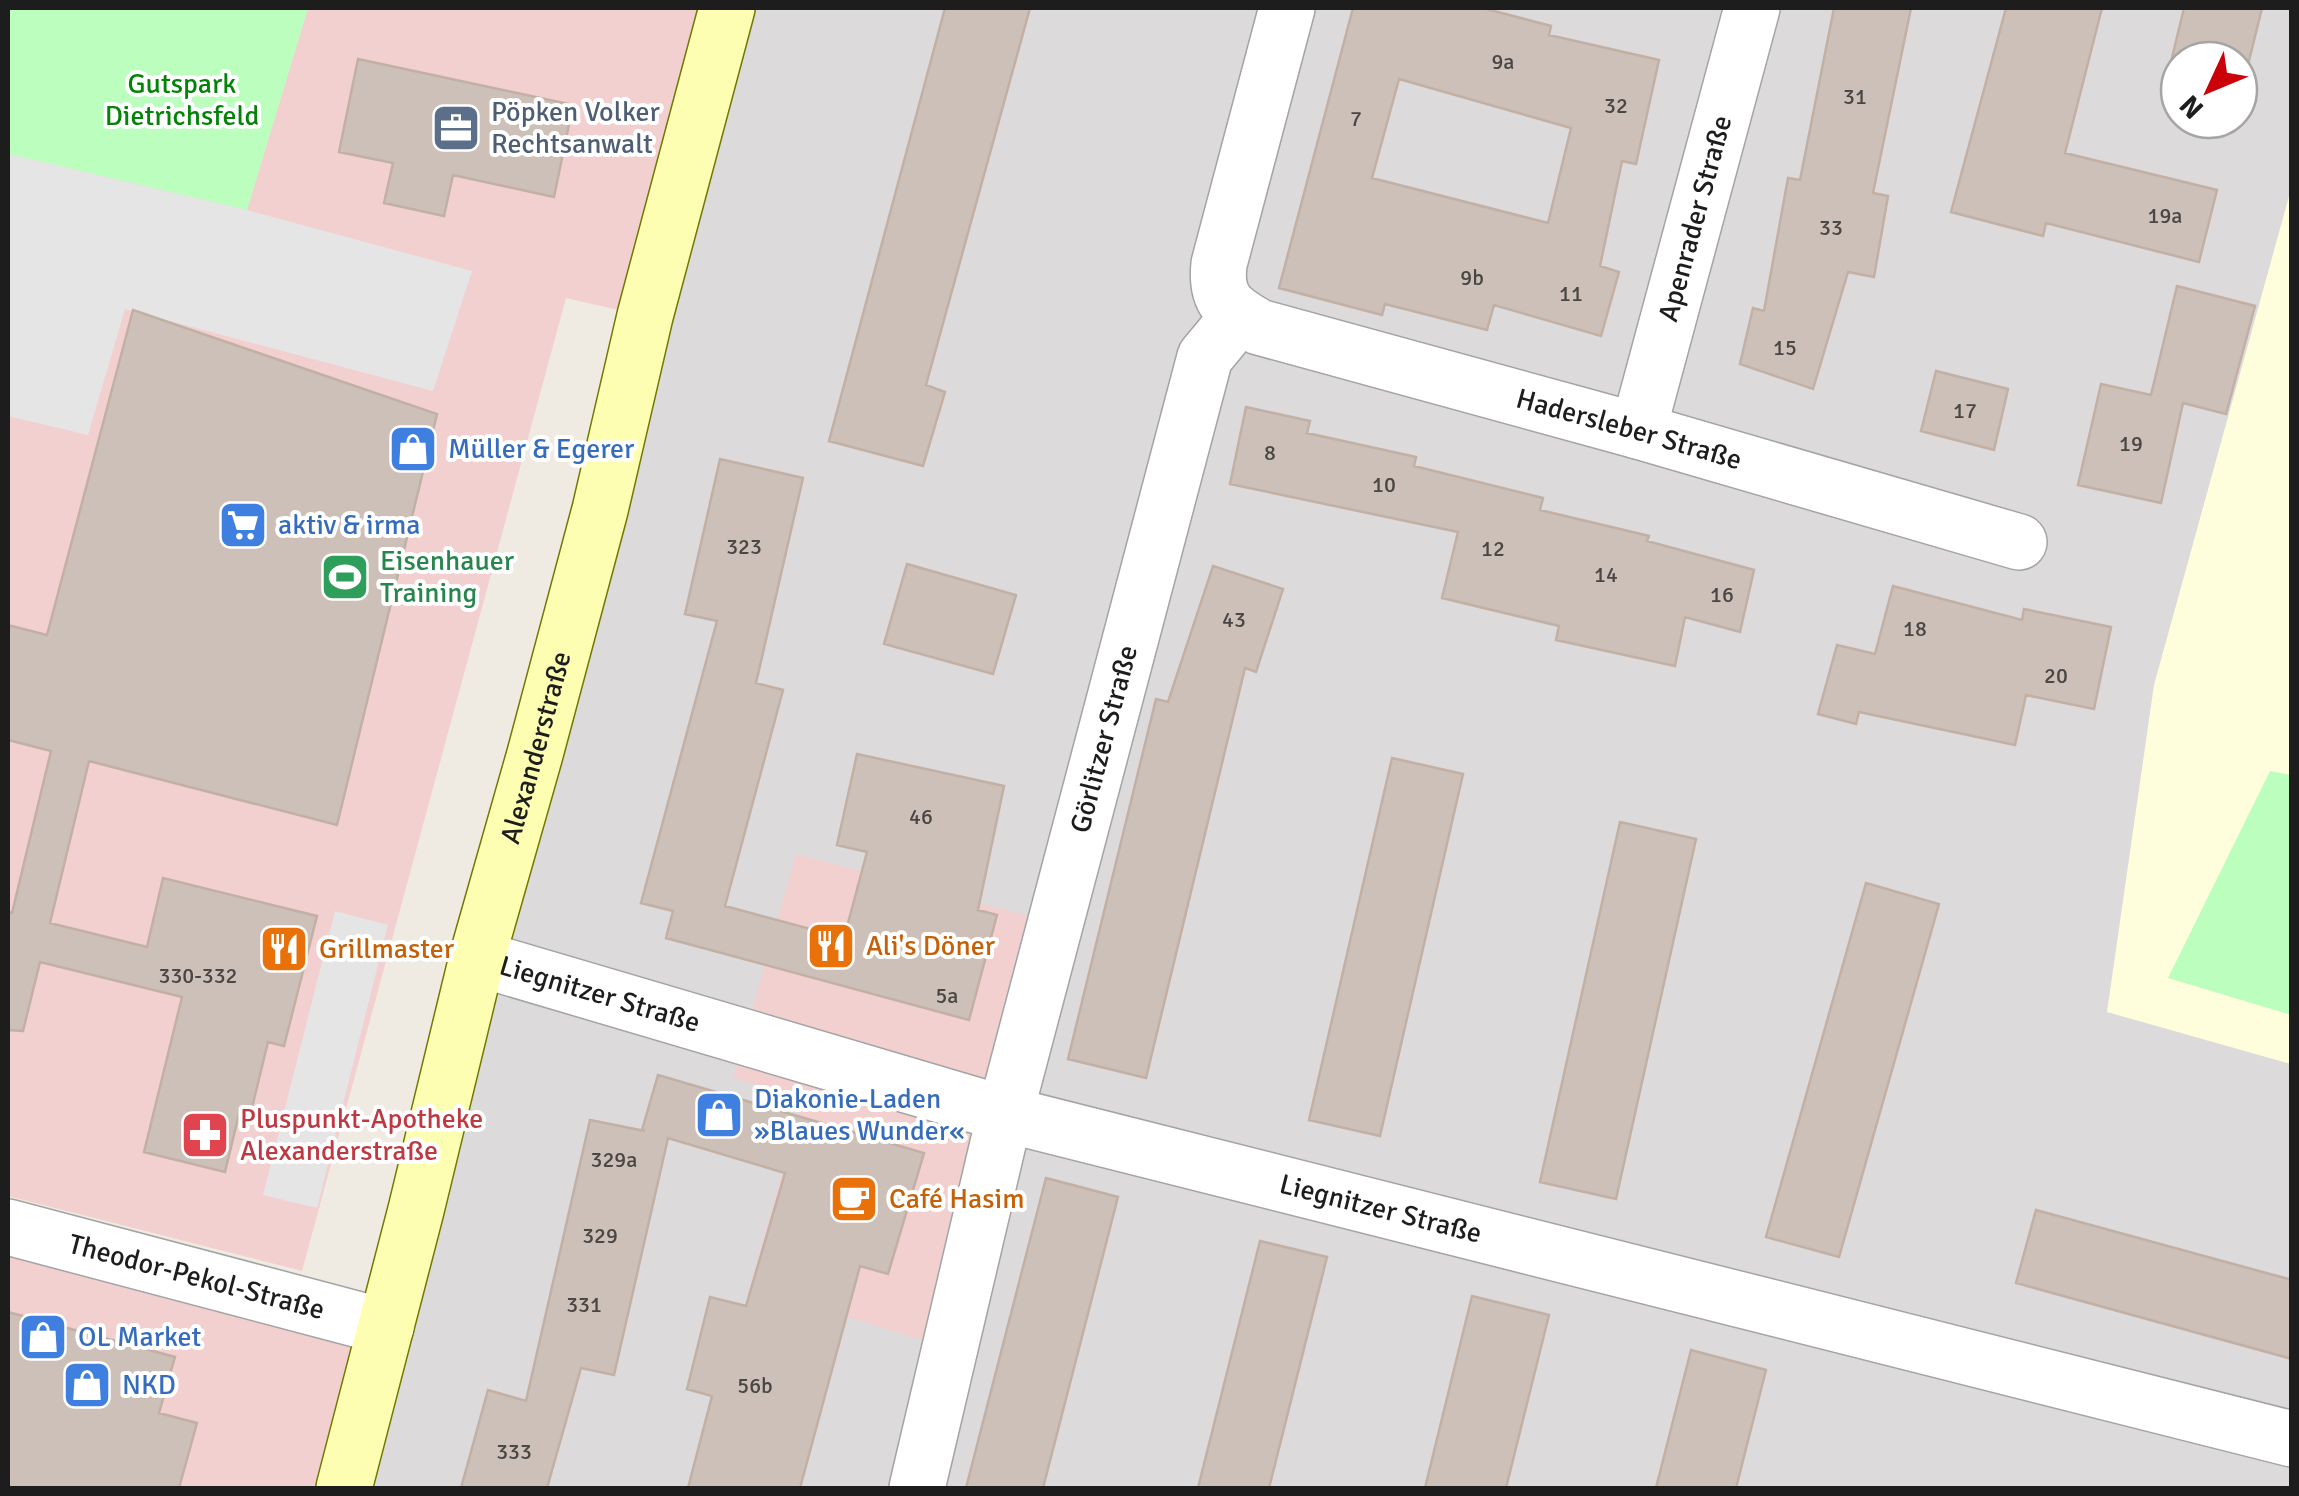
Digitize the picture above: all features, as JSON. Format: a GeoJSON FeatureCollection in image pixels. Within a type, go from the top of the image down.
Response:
{"type":"FeatureCollection","features":[{"type":"Feature","properties":{"kind":"main road","name":"Alexanderstraße"},"geometry":{"type":"LineString","coordinates":[[344,1488],[477,958],[536,754],[727,8]]}},
{"type":"Feature","properties":{"kind":"street"},"geometry":{"type":"LineString","coordinates":[[1239,316],[1224,302],[1217,284],[1219,264],[1286,8]]}},
{"type":"Feature","properties":{"kind":"street","name":"Apenrader Straße"},"geometry":{"type":"LineString","coordinates":[[1638,431],[1752,8]]}},
{"type":"Feature","properties":{"kind":"street","name":"Hadersleber Straße"},"geometry":{"type":"LineString","coordinates":[[1239,316],[1259,327],[2020,542]]}},
{"type":"Feature","properties":{"kind":"street","name":"Görlitzer Straße"},"geometry":{"type":"LineString","coordinates":[[917,1488],[1005,1114],[1205,357],[1239,316]]}},
{"type":"Feature","properties":{"kind":"street","name":"Liegnitzer Straße"},"geometry":{"type":"LineString","coordinates":[[477,958],[1005,1114],[2292,1440]]}},
{"type":"Feature","properties":{"kind":"street","name":"Theodor-Pekol-Straße"},"geometry":{"type":"LineString","coordinates":[[8,1227],[386,1327]]}},
{"type":"Feature","properties":{"kind":"shaded area"},"geometry":{"type":"Polygon","coordinates":[[[308,8],[725,8],[645,316],[566,298],[302,1271],[8,1196],[8,154],[247,209],[308,8]]]}},
{"type":"Feature","properties":{"kind":"shaded area"},"geometry":{"type":"Polygon","coordinates":[[[727,8],[2291,8],[2291,1488],[343,1488],[727,8]]]}},
{"type":"Feature","properties":{"kind":"shaded area"},"geometry":{"type":"Polygon","coordinates":[[[8,154],[247,210],[472,271],[433,391],[125,309],[88,435],[8,416],[8,154]]]}},
{"type":"Feature","properties":{"kind":"shaded area"},"geometry":{"type":"Polygon","coordinates":[[[2291,189],[2291,1064],[2107,1012],[2154,685],[2291,189]]]}},
{"type":"Feature","properties":{"kind":"shaded area"},"geometry":{"type":"Polygon","coordinates":[[[796,854],[1032,917],[925,1341],[750,1286],[803,1099],[733,1078],[796,854]]]}},
{"type":"Feature","properties":{"kind":"shaded area"},"geometry":{"type":"Polygon","coordinates":[[[335,911],[388,925],[317,1208],[263,1195],[335,911]]]}},
{"type":"Feature","properties":{"kind":"shaded area"},"geometry":{"type":"Polygon","coordinates":[[[8,1227],[386,1327],[343,1488],[8,1488],[8,1227]]]}},
{"type":"Feature","properties":{"kind":"green space","name":"Gutspark Dietrichsfeld"},"geometry":{"type":"Polygon","coordinates":[[[8,8],[308,8],[247,210],[8,154],[8,8]]]}},
{"type":"Feature","properties":{"kind":"green space"},"geometry":{"type":"Polygon","coordinates":[[[2270,771],[2291,775],[2291,1015],[2168,978],[2270,771]]]}},
{"type":"Feature","properties":{"kind":"building"},"geometry":{"type":"Polygon","coordinates":[[[945,8],[1030,8],[926,385],[945,392],[923,466],[829,441],[945,8]]]}},
{"type":"Feature","properties":{"kind":"building"},"geometry":{"type":"Polygon","coordinates":[[[1353,8],[1483,8],[1551,26],[1549,35],[1659,60],[1636,164],[1622,161],[1600,266],[1619,272],[1601,336],[1494,305],[1487,330],[1385,304],[1382,315],[1279,288],[1353,8]],[[1399,79],[1372,178],[1548,223],[1571,128],[1399,79]]]}},
{"type":"Feature","properties":{"kind":"building"},"geometry":{"type":"Polygon","coordinates":[[[1834,8],[1911,8],[1873,193],[1888,196],[1874,277],[1848,272],[1813,389],[1740,364],[1753,308],[1764,311],[1788,178],[1800,180],[1834,8]]]}},
{"type":"Feature","properties":{"kind":"building"},"geometry":{"type":"Polygon","coordinates":[[[2006,8],[2102,8],[2065,153],[2217,190],[2199,262],[2046,223],[2043,236],[1951,212],[2006,8]]]}},
{"type":"Feature","properties":{"kind":"building"},"geometry":{"type":"Polygon","coordinates":[[[2184,8],[2262,8],[2254,40],[2176,40],[2184,8]]]}},
{"type":"Feature","properties":{"kind":"building","name":"Pöpken Volker Rechtsanwalt"},"geometry":{"type":"Polygon","coordinates":[[[358,59],[573,105],[554,197],[453,175],[444,216],[384,203],[393,163],[339,152],[358,59]]]}},
{"type":"Feature","properties":{"kind":"building"},"geometry":{"type":"Polygon","coordinates":[[[2177,286],[2255,306],[2226,414],[2183,403],[2161,503],[2078,485],[2101,384],[2151,395],[2177,286]]]}},
{"type":"Feature","properties":{"kind":"building","name":"aktiv & irma"},"geometry":{"type":"Polygon","coordinates":[[[133,310],[437,414],[337,825],[89,761],[50,923],[147,947],[163,878],[317,916],[284,1046],[268,1042],[250,1116],[239,1114],[225,1172],[144,1152],[182,997],[40,962],[23,1031],[8,1030],[8,912],[12,913],[51,751],[8,740],[8,625],[47,635],[133,310]]]}},
{"type":"Feature","properties":{"kind":"building"},"geometry":{"type":"Polygon","coordinates":[[[1936,371],[2008,389],[1994,450],[1921,431],[1936,371]]]}},
{"type":"Feature","properties":{"kind":"building"},"geometry":{"type":"Polygon","coordinates":[[[1246,407],[1310,421],[1307,433],[1416,457],[1414,466],[1543,498],[1540,510],[1649,536],[1647,541],[1754,570],[1740,632],[1685,617],[1675,666],[1556,640],[1559,626],[1442,598],[1458,532],[1230,484],[1246,407]]]}},
{"type":"Feature","properties":{"kind":"building"},"geometry":{"type":"Polygon","coordinates":[[[720,459],[803,478],[756,683],[783,690],[725,906],[844,938],[867,852],[837,845],[857,754],[1004,786],[978,910],[997,915],[969,1020],[666,938],[673,911],[641,903],[717,621],[685,614],[720,459]]]}},
{"type":"Feature","properties":{"kind":"building"},"geometry":{"type":"Polygon","coordinates":[[[907,564],[1016,595],[993,674],[884,644],[907,564]]]}},
{"type":"Feature","properties":{"kind":"building"},"geometry":{"type":"Polygon","coordinates":[[[1213,566],[1283,589],[1256,672],[1245,668],[1146,1078],[1068,1059],[1156,699],[1168,702],[1213,566]]]}},
{"type":"Feature","properties":{"kind":"building"},"geometry":{"type":"Polygon","coordinates":[[[1893,586],[2022,620],[2024,609],[2111,627],[2094,709],[2026,695],[2015,745],[1859,712],[1856,724],[1818,714],[1837,645],[1875,654],[1893,586]]]}},
{"type":"Feature","properties":{"kind":"building"},"geometry":{"type":"Polygon","coordinates":[[[1392,758],[1463,774],[1380,1136],[1309,1120],[1392,758]]]}},
{"type":"Feature","properties":{"kind":"building"},"geometry":{"type":"Polygon","coordinates":[[[1620,822],[1696,839],[1616,1199],[1540,1182],[1620,822]]]}},
{"type":"Feature","properties":{"kind":"building"},"geometry":{"type":"Polygon","coordinates":[[[1866,883],[1939,904],[1839,1257],[1766,1237],[1866,883]]]}},
{"type":"Feature","properties":{"kind":"building"},"geometry":{"type":"Polygon","coordinates":[[[658,1075],[924,1153],[888,1274],[860,1266],[800,1488],[688,1488],[712,1396],[687,1389],[710,1297],[746,1306],[785,1173],[668,1138],[614,1375],[581,1368],[547,1488],[461,1488],[488,1390],[526,1401],[590,1120],[645,1131],[642,1130],[658,1075]]]}},
{"type":"Feature","properties":{"kind":"building"},"geometry":{"type":"Polygon","coordinates":[[[1046,1178],[1118,1197],[1043,1488],[966,1488],[1046,1178]]]}},
{"type":"Feature","properties":{"kind":"building"},"geometry":{"type":"Polygon","coordinates":[[[2036,1210],[2292,1280],[2292,1359],[2016,1283],[2036,1210]]]}},
{"type":"Feature","properties":{"kind":"building"},"geometry":{"type":"Polygon","coordinates":[[[1260,1241],[1327,1257],[1269,1488],[1198,1488],[1260,1241]]]}},
{"type":"Feature","properties":{"kind":"building"},"geometry":{"type":"Polygon","coordinates":[[[1472,1296],[1549,1315],[1506,1488],[1425,1488],[1472,1296]]]}},
{"type":"Feature","properties":{"kind":"building","name":"NKD"},"geometry":{"type":"Polygon","coordinates":[[[8,1312],[175,1357],[159,1413],[197,1423],[179,1488],[8,1488],[8,1312]]]}},
{"type":"Feature","properties":{"kind":"building"},"geometry":{"type":"Polygon","coordinates":[[[1691,1350],[1766,1370],[1736,1488],[1656,1488],[1691,1350]]]}},
{"type":"Feature","properties":{"kind":"place","name":"Pöpken Volker Rechtsanwalt"},"geometry":{"type":"Point","coordinates":[456,128]}},
{"type":"Feature","properties":{"kind":"place","name":"Müller & Egerer"},"geometry":{"type":"Point","coordinates":[413,449]}},
{"type":"Feature","properties":{"kind":"place","name":"aktiv & irma"},"geometry":{"type":"Point","coordinates":[243,525]}},
{"type":"Feature","properties":{"kind":"place","name":"Eisenhauer Training"},"geometry":{"type":"Point","coordinates":[345,577]}},
{"type":"Feature","properties":{"kind":"place","name":"Ali's Döner"},"geometry":{"type":"Point","coordinates":[831,946]}},
{"type":"Feature","properties":{"kind":"place","name":"Grillmaster"},"geometry":{"type":"Point","coordinates":[284,949]}},
{"type":"Feature","properties":{"kind":"place","name":"Diakonie-Laden »Blaues Wunder«"},"geometry":{"type":"Point","coordinates":[719,1115]}},
{"type":"Feature","properties":{"kind":"place","name":"Pluspunkt-Apotheke Alexanderstraße"},"geometry":{"type":"Point","coordinates":[205,1135]}},
{"type":"Feature","properties":{"kind":"place","name":"Café Hasim"},"geometry":{"type":"Point","coordinates":[854,1199]}},
{"type":"Feature","properties":{"kind":"place","name":"OL Market"},"geometry":{"type":"Point","coordinates":[43,1337]}},
{"type":"Feature","properties":{"kind":"place","name":"NKD"},"geometry":{"type":"Point","coordinates":[87,1385]}}]}
